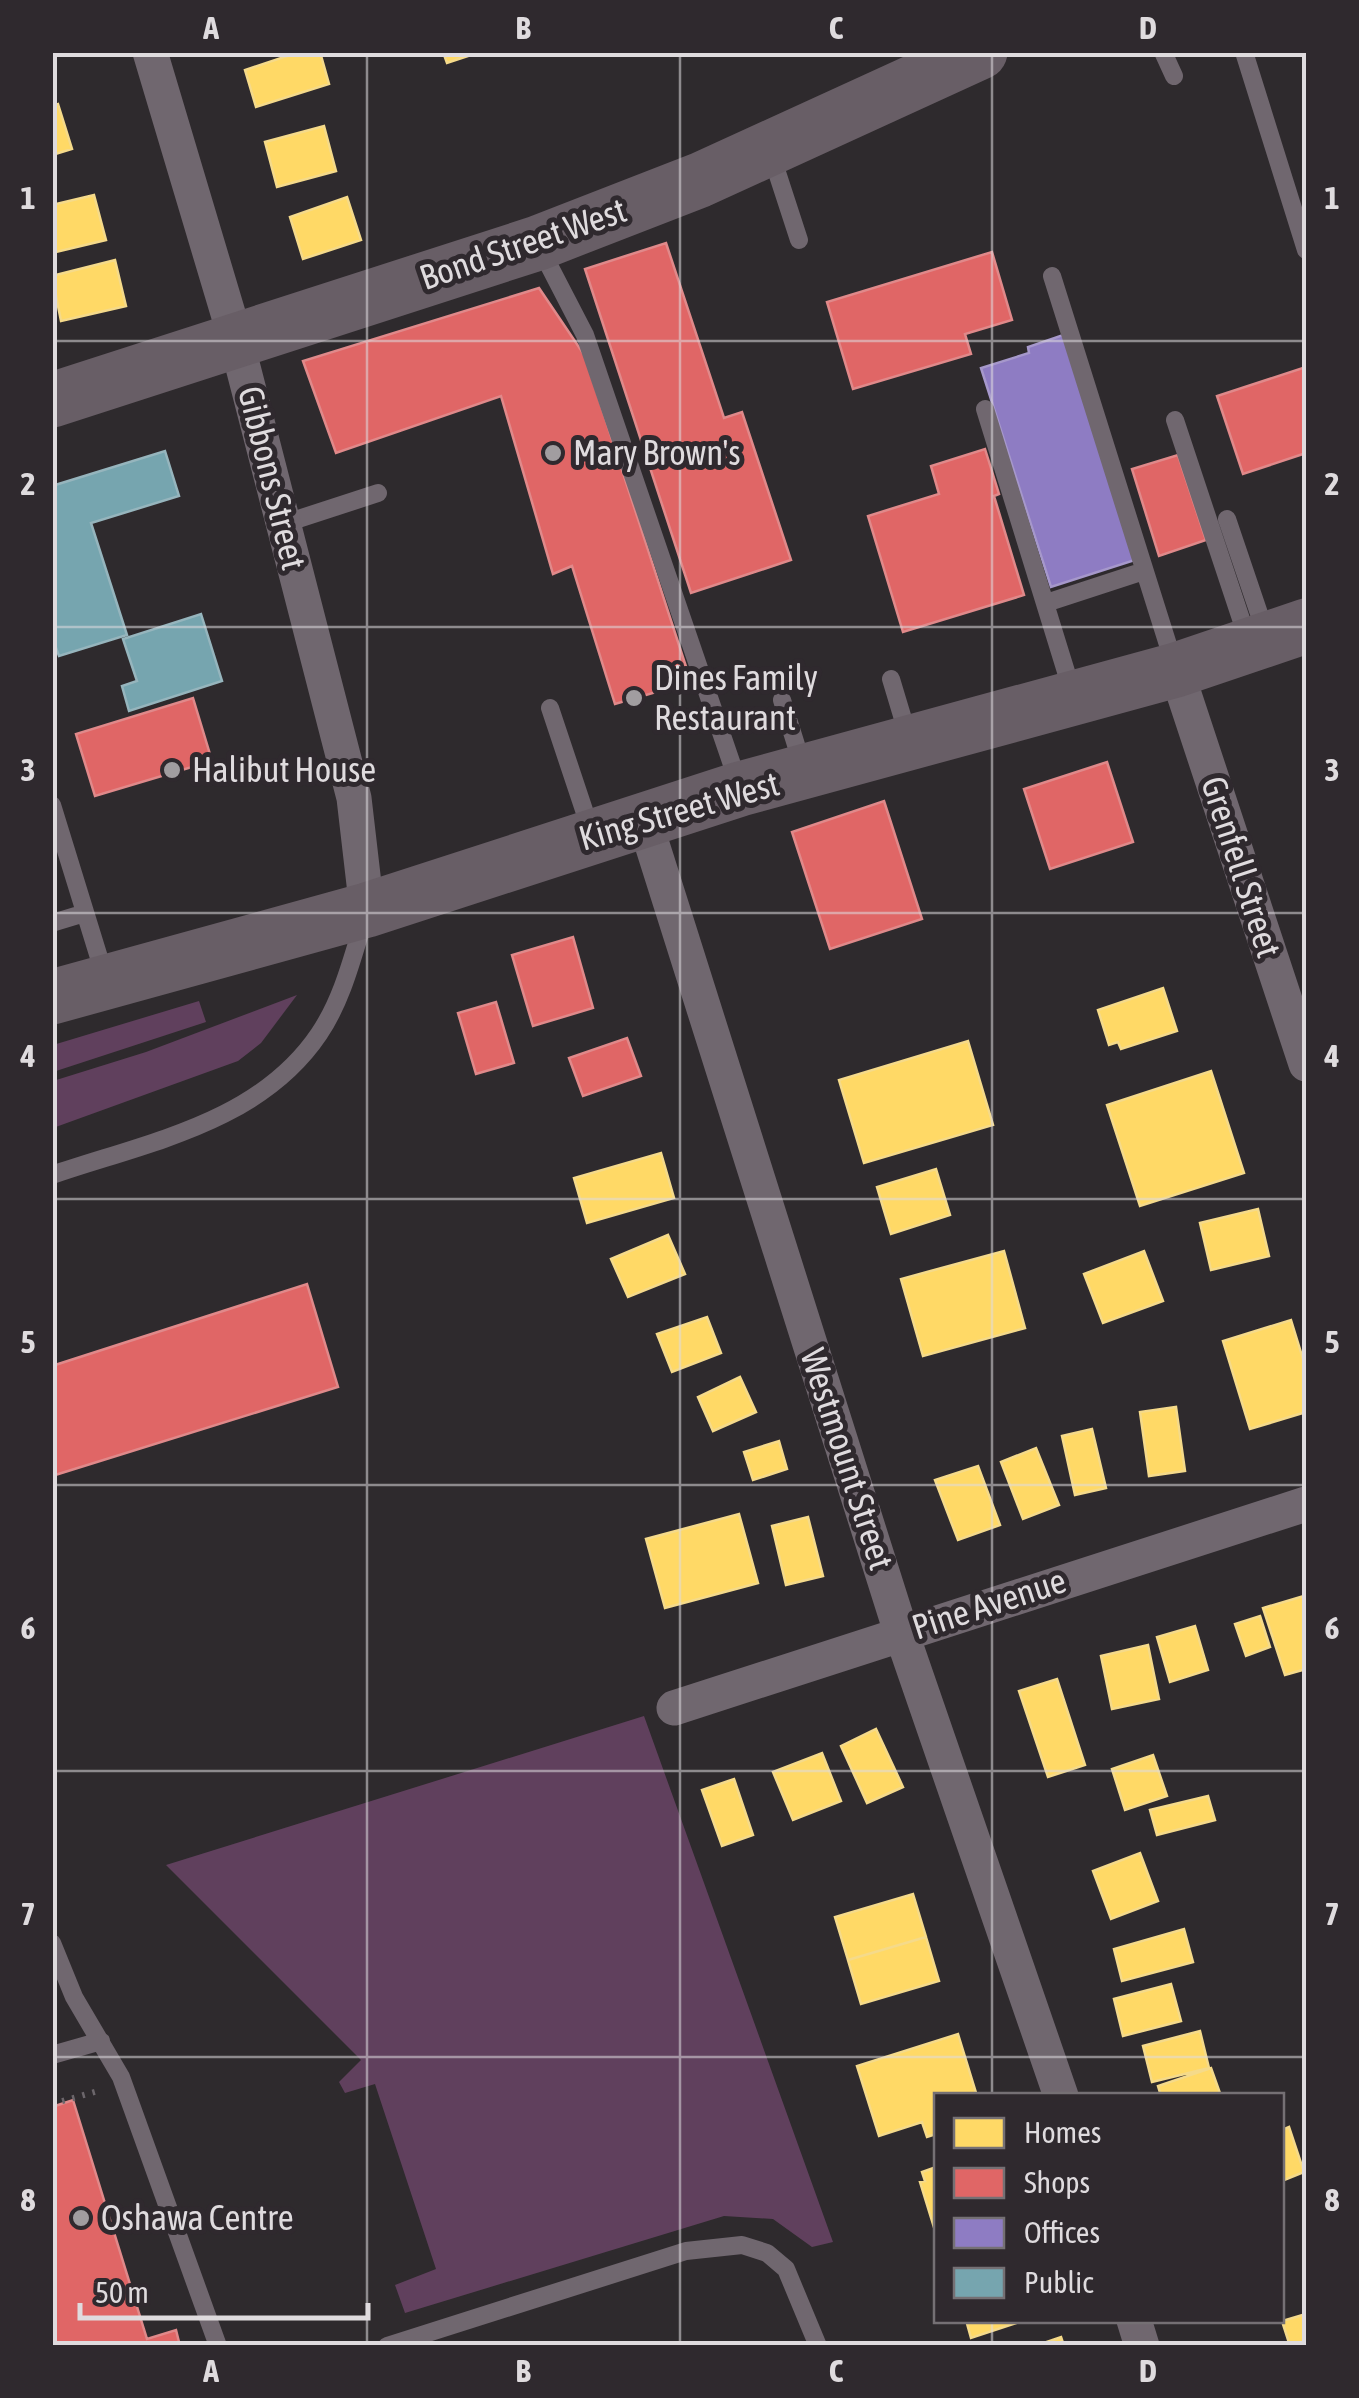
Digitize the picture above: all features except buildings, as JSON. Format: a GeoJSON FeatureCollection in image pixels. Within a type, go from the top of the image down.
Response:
{"type":"FeatureCollection","features":[{"type":"Feature","properties":{"kind":"main road","name":"Bond Street West"},"geometry":{"type":"LineString","coordinates":[[52,400],[538,243],[770,149],[980,52]]}},
{"type":"Feature","properties":{"kind":"main road","name":"King Street West"},"geometry":{"type":"LineString","coordinates":[[52,997],[367,910],[740,789],[1176,670],[1275,637]]}},
{"type":"Feature","properties":{"kind":"street","name":"Gibbons Street"},"geometry":{"type":"LineString","coordinates":[[150,52],[236,340],[354,798],[367,910]]}},
{"type":"Feature","properties":{"kind":"street","name":"Grenfell Street"},"geometry":{"type":"LineString","coordinates":[[1176,670],[1306,1064]]}},
{"type":"Feature","properties":{"kind":"street","name":"Westmount Street"},"geometry":{"type":"LineString","coordinates":[[644,819],[901,1632],[1059,2093]]}},
{"type":"Feature","properties":{"kind":"street","name":"Pine Avenue"},"geometry":{"type":"LineString","coordinates":[[674,1708],[1306,1504]]}},
{"type":"Feature","properties":{"kind":"lane"},"geometry":{"type":"LineString","coordinates":[[1163,52],[1174,76]]}},
{"type":"Feature","properties":{"kind":"lane"},"geometry":{"type":"LineString","coordinates":[[1244,52],[1306,250]]}},
{"type":"Feature","properties":{"kind":"lane"},"geometry":{"type":"LineString","coordinates":[[770,149],[799,240]]}},
{"type":"Feature","properties":{"kind":"lane"},"geometry":{"type":"LineString","coordinates":[[538,243],[585,335],[740,789]]}},
{"type":"Feature","properties":{"kind":"lane"},"geometry":{"type":"LineString","coordinates":[[1052,276],[1176,670]]}},
{"type":"Feature","properties":{"kind":"lane"},"geometry":{"type":"LineString","coordinates":[[986,409],[1074,698]]}},
{"type":"Feature","properties":{"kind":"lane"},"geometry":{"type":"LineString","coordinates":[[1175,420],[1275,637]]}},
{"type":"Feature","properties":{"kind":"lane"},"geometry":{"type":"LineString","coordinates":[[284,524],[378,493]]}},
{"type":"Feature","properties":{"kind":"lane"},"geometry":{"type":"LineString","coordinates":[[1227,519],[1275,637]]}},
{"type":"Feature","properties":{"kind":"lane"},"geometry":{"type":"LineString","coordinates":[[1046,603],[1144,571]]}},
{"type":"Feature","properties":{"kind":"lane"},"geometry":{"type":"LineString","coordinates":[[892,679],[911,744]]}},
{"type":"Feature","properties":{"kind":"lane"},"geometry":{"type":"LineString","coordinates":[[782,700],[806,774]]}},
{"type":"Feature","properties":{"kind":"lane"},"geometry":{"type":"LineString","coordinates":[[550,708],[592,835]]}},
{"type":"Feature","properties":{"kind":"lane"},"geometry":{"type":"LineString","coordinates":[[52,805],[107,982]]}},
{"type":"Feature","properties":{"kind":"lane"},"geometry":{"type":"LineString","coordinates":[[52,1175],[238,1110],[290,1072],[320,1032],[342,990],[367,910]]}},
{"type":"Feature","properties":{"kind":"lane"},"geometry":{"type":"LineString","coordinates":[[52,923],[86,913]]}},
{"type":"Feature","properties":{"kind":"lane"},"geometry":{"type":"LineString","coordinates":[[52,1943],[74,1997],[101,2042],[145,2136],[218,2346]]}},
{"type":"Feature","properties":{"kind":"lane"},"geometry":{"type":"LineString","coordinates":[[52,2055],[101,2042]]}},
{"type":"Feature","properties":{"kind":"lane"},"geometry":{"type":"LineString","coordinates":[[387,2346],[686,2251],[742,2245],[766,2252],[786,2268],[818,2346]]}},
{"type":"Feature","properties":{"kind":"shaded area"},"geometry":{"type":"Polygon","coordinates":[[[297,995],[261,1043],[238,1061],[53,1128],[53,1081],[146,1052],[297,995]]]}},
{"type":"Feature","properties":{"kind":"shaded area"},"geometry":{"type":"Polygon","coordinates":[[[199,1001],[206,1022],[53,1072],[53,1045],[199,1001]]]}},
{"type":"Feature","properties":{"kind":"shaded area"},"geometry":{"type":"Polygon","coordinates":[[[644,1716],[833,2242],[812,2247],[773,2219],[724,2216],[405,2313],[395,2285],[436,2269],[375,2084],[345,2093],[339,2082],[361,2060],[166,1865],[644,1716]]]}},
{"type":"Feature","properties":{"kind":"place","name":"Mary Brown's"},"geometry":{"type":"Point","coordinates":[553,453]}},
{"type":"Feature","properties":{"kind":"place","name":"Dines Family Restaurant"},"geometry":{"type":"Point","coordinates":[634,698]}},
{"type":"Feature","properties":{"kind":"place","name":"Halibut House"},"geometry":{"type":"Point","coordinates":[172,770]}},
{"type":"Feature","properties":{"kind":"place","name":"Oshawa Centre"},"geometry":{"type":"Point","coordinates":[81,2218]}}]}
